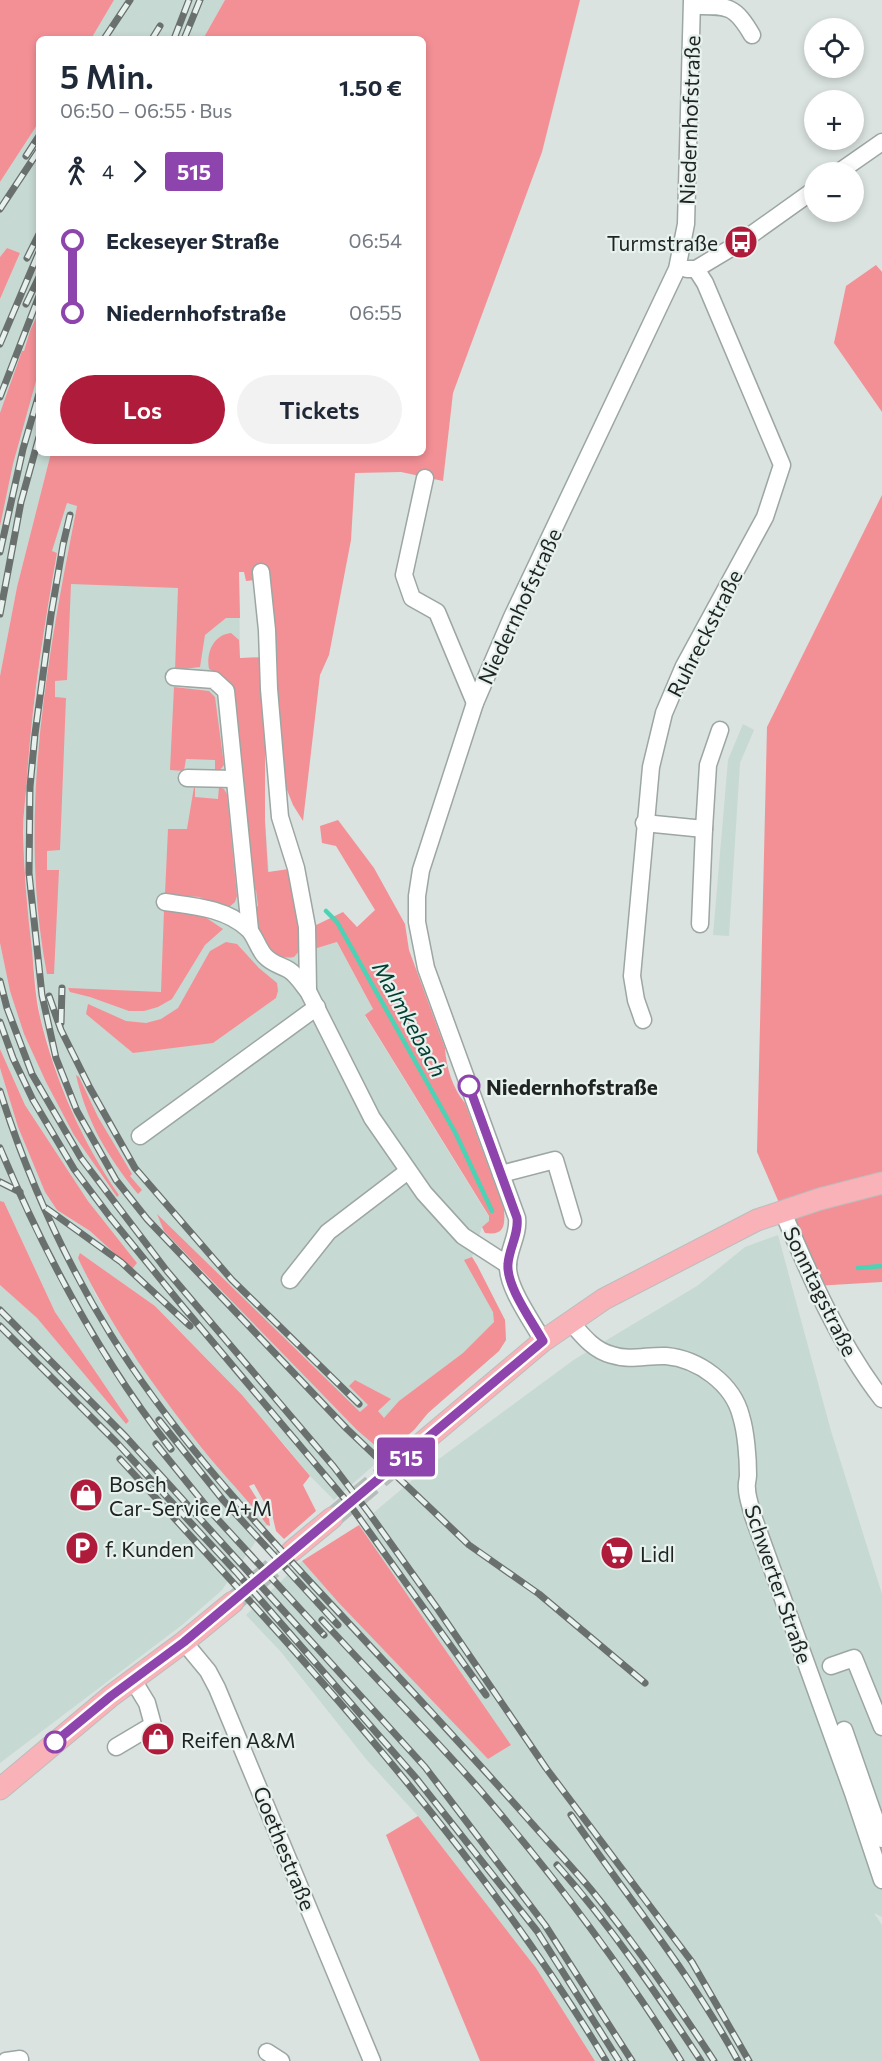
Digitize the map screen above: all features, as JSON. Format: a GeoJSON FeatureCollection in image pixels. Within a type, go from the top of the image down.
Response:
{"type":"FeatureCollection","features":[{"type":"Feature","properties":{"kind":"main road"},"geometry":{"type":"LineString","coordinates":[[398,1463],[543,1341],[604,1299],[757,1220],[782,1210],[882,1183]]}},
{"type":"Feature","properties":{"kind":"main road"},"geometry":{"type":"LineString","coordinates":[[292,1551],[332,1518]]}},
{"type":"Feature","properties":{"kind":"main road"},"geometry":{"type":"LineString","coordinates":[[0,1789],[233,1602]]}},
{"type":"Feature","properties":{"kind":"street","name":"Niedernhofstraße"},"geometry":{"type":"LineString","coordinates":[[508,1265],[518,1226],[517,1218],[426,968],[417,922],[417,896],[421,870],[475,703],[512,617],[677,269],[686,224],[693,3],[732,10],[742,17],[752,36]]}},
{"type":"Feature","properties":{"kind":"street"},"geometry":{"type":"LineString","coordinates":[[853,162],[882,142]]}},
{"type":"Feature","properties":{"kind":"street"},"geometry":{"type":"LineString","coordinates":[[677,269],[696,269],[741,242],[804,197]]}},
{"type":"Feature","properties":{"kind":"street","name":"Ruhreckstraße"},"geometry":{"type":"LineString","coordinates":[[643,1020],[632,976],[644,823],[651,767],[664,713],[684,666],[765,516],[782,465],[705,284],[696,269]]}},
{"type":"Feature","properties":{"kind":"street"},"geometry":{"type":"LineString","coordinates":[[424,478],[404,575],[412,598],[437,612],[475,703]]}},
{"type":"Feature","properties":{"kind":"street"},"geometry":{"type":"LineString","coordinates":[[261,572],[280,817],[296,868],[307,927],[308,991]]}},
{"type":"Feature","properties":{"kind":"street"},"geometry":{"type":"LineString","coordinates":[[174,677],[214,680],[226,691],[250,930],[256,944],[275,965],[294,973],[308,991],[372,1118],[424,1193],[463,1236],[508,1265],[514,1289],[543,1341]]}},
{"type":"Feature","properties":{"kind":"street"},"geometry":{"type":"LineString","coordinates":[[700,924],[708,765],[720,730]]}},
{"type":"Feature","properties":{"kind":"street"},"geometry":{"type":"LineString","coordinates":[[187,778],[234,778]]}},
{"type":"Feature","properties":{"kind":"street"},"geometry":{"type":"LineString","coordinates":[[644,823],[704,829]]}},
{"type":"Feature","properties":{"kind":"street"},"geometry":{"type":"LineString","coordinates":[[165,902],[205,907],[228,916],[250,930]]}},
{"type":"Feature","properties":{"kind":"street"},"geometry":{"type":"LineString","coordinates":[[140,1136],[317,1007]]}},
{"type":"Feature","properties":{"kind":"street"},"geometry":{"type":"LineString","coordinates":[[501,1174],[555,1160],[573,1221]]}},
{"type":"Feature","properties":{"kind":"street"},"geometry":{"type":"LineString","coordinates":[[290,1280],[328,1232],[408,1171]]}},
{"type":"Feature","properties":{"kind":"street","name":"Sonntagstraße"},"geometry":{"type":"LineString","coordinates":[[782,1210],[816,1286],[853,1359],[882,1399]]}},
{"type":"Feature","properties":{"kind":"street","name":"Schwerter Straße"},"geometry":{"type":"LineString","coordinates":[[570,1321],[589,1344],[610,1355],[621,1358],[666,1356],[676,1358],[700,1367],[730,1392],[742,1417],[747,1488],[753,1516],[853,1792],[882,1880]]}},
{"type":"Feature","properties":{"kind":"street","name":"Goethestraße"},"geometry":{"type":"LineString","coordinates":[[184,1642],[208,1671],[217,1688],[372,2061]]}},
{"type":"Feature","properties":{"kind":"street"},"geometry":{"type":"LineString","coordinates":[[831,1665],[854,1658],[882,1727]]}},
{"type":"Feature","properties":{"kind":"street"},"geometry":{"type":"LineString","coordinates":[[116,1747],[153,1725],[147,1704],[133,1680]]}},
{"type":"Feature","properties":{"kind":"street"},"geometry":{"type":"LineString","coordinates":[[844,1730],[882,1839]]}},
{"type":"Feature","properties":{"kind":"shaded area"},"geometry":{"type":"Polygon","coordinates":[[[0,0],[114,0],[93,36],[36,36],[36,127],[0,182],[0,0]]]}},
{"type":"Feature","properties":{"kind":"shaded area"},"geometry":{"type":"Polygon","coordinates":[[[114,0],[225,0],[205,36],[93,36],[114,0]]]}},
{"type":"Feature","properties":{"kind":"shaded area"},"geometry":{"type":"Polygon","coordinates":[[[225,0],[580,0],[542,152],[453,393],[443,481],[401,472],[355,473],[351,540],[329,655],[320,675],[303,821],[293,805],[279,770],[256,580],[246,581],[244,572],[239,572],[240,618],[226,618],[205,635],[200,667],[175,670],[178,588],[71,584],[67,680],[55,681],[55,697],[66,698],[60,850],[47,851],[47,870],[59,870],[54,974],[47,974],[38,915],[35,798],[46,680],[77,506],[67,503],[52,551],[57,553],[32,721],[23,825],[26,891],[37,1001],[46,1041],[71,1110],[93,1154],[119,1195],[117,1197],[74,1135],[46,1082],[24,1034],[10,991],[0,943],[0,676],[17,587],[50,456],[426,456],[426,36],[205,36],[225,0]]]}},
{"type":"Feature","properties":{"kind":"shaded area"},"geometry":{"type":"Polygon","coordinates":[[[36,127],[36,456],[50,456],[17,587],[0,676],[0,299],[20,253],[7,248],[0,257],[0,182],[36,127]]]}},
{"type":"Feature","properties":{"kind":"shaded area"},"geometry":{"type":"Polygon","coordinates":[[[7,248],[20,253],[0,299],[0,257],[7,248]]]}},
{"type":"Feature","properties":{"kind":"shaded area"},"geometry":{"type":"Polygon","coordinates":[[[876,265],[882,272],[882,412],[834,343],[846,286],[876,265]]]}},
{"type":"Feature","properties":{"kind":"shaded area"},"geometry":{"type":"Polygon","coordinates":[[[36,318],[36,381],[13,464],[0,526],[0,413],[36,318]]]}},
{"type":"Feature","properties":{"kind":"shaded area"},"geometry":{"type":"Polygon","coordinates":[[[882,495],[882,1282],[815,1286],[757,1152],[767,727],[882,495]]]}},
{"type":"Feature","properties":{"kind":"shaded area"},"geometry":{"type":"Polygon","coordinates":[[[67,503],[77,505],[65,568],[239,584],[240,658],[265,713],[265,821],[269,872],[314,949],[337,942],[373,1009],[365,1016],[489,1217],[489,1221],[482,1227],[472,1257],[505,1320],[506,1340],[499,1351],[334,1500],[310,1476],[211,1363],[155,1306],[80,1253],[95,1294],[132,1353],[267,1525],[222,1590],[182,1625],[0,1763],[0,1285],[37,1318],[126,1424],[129,1421],[55,1312],[4,1202],[0,1201],[0,1068],[18,1127],[45,1192],[57,1210],[90,1231],[132,1268],[137,1263],[88,1201],[25,1105],[0,1049],[0,943],[10,990],[24,1034],[46,1082],[101,1175],[117,1197],[119,1195],[103,1173],[81,1132],[59,1079],[40,1016],[28,920],[23,829],[30,735],[57,553],[51,551],[67,503]]]}},
{"type":"Feature","properties":{"kind":"shaded area"},"geometry":{"type":"Polygon","coordinates":[[[231,633],[239,640],[240,658],[265,657],[265,821],[268,872],[289,869],[302,940],[302,948],[294,957],[284,957],[269,949],[264,942],[256,916],[255,907],[258,906],[256,890],[254,890],[220,675],[209,669],[208,663],[215,641],[231,633]]]}},
{"type":"Feature","properties":{"kind":"shaded area"},"geometry":{"type":"Polygon","coordinates":[[[174,687],[209,691],[215,697],[224,765],[219,771],[215,772],[215,760],[186,759],[184,771],[170,770],[174,687]]]}},
{"type":"Feature","properties":{"kind":"shaded area"},"geometry":{"type":"Polygon","coordinates":[[[743,724],[754,730],[740,763],[729,936],[713,935],[728,760],[743,724]]]}},
{"type":"Feature","properties":{"kind":"shaded area"},"geometry":{"type":"Polygon","coordinates":[[[194,787],[195,797],[218,799],[219,787],[227,794],[237,896],[235,902],[228,908],[199,897],[165,894],[168,829],[187,829],[194,787]]]}},
{"type":"Feature","properties":{"kind":"shaded area"},"geometry":{"type":"Polygon","coordinates":[[[338,820],[374,868],[405,924],[409,950],[445,1048],[451,1077],[465,1103],[504,1209],[504,1224],[497,1233],[485,1233],[482,1227],[489,1221],[489,1216],[365,1015],[373,1009],[337,942],[314,949],[312,927],[343,912],[357,927],[375,910],[336,846],[322,843],[320,826],[338,820]]]}},
{"type":"Feature","properties":{"kind":"shaded area"},"geometry":{"type":"Polygon","coordinates":[[[164,910],[205,917],[223,929],[205,945],[172,999],[158,1007],[144,1011],[129,1011],[70,992],[68,988],[161,992],[164,910]]]}},
{"type":"Feature","properties":{"kind":"shaded area"},"geometry":{"type":"Polygon","coordinates":[[[226,942],[237,944],[259,968],[277,983],[278,991],[276,998],[213,1043],[133,1053],[86,1014],[88,1004],[126,1021],[146,1023],[161,1019],[178,1008],[210,951],[226,942]]]}},
{"type":"Feature","properties":{"kind":"shaded area"},"geometry":{"type":"Polygon","coordinates":[[[0,1049],[25,1105],[88,1201],[137,1263],[132,1269],[90,1231],[57,1210],[45,1192],[18,1127],[0,1068],[0,1049]]]}},
{"type":"Feature","properties":{"kind":"shaded area"},"geometry":{"type":"Polygon","coordinates":[[[76,1075],[132,1174],[130,1176],[142,1190],[138,1194],[117,1166],[92,1123],[76,1075]]]}},
{"type":"Feature","properties":{"kind":"shaded area"},"geometry":{"type":"Polygon","coordinates":[[[0,1201],[4,1202],[55,1312],[129,1421],[126,1424],[37,1318],[0,1285],[0,1201]]]}},
{"type":"Feature","properties":{"kind":"shaded area"},"geometry":{"type":"Polygon","coordinates":[[[157,1214],[360,1412],[368,1405],[349,1386],[355,1380],[391,1399],[378,1411],[384,1418],[399,1401],[463,1353],[494,1322],[493,1312],[464,1260],[472,1257],[477,1265],[505,1320],[506,1340],[499,1351],[385,1454],[357,1430],[164,1231],[157,1214]]]}},
{"type":"Feature","properties":{"kind":"shaded area"},"geometry":{"type":"Polygon","coordinates":[[[778,1235],[831,1431],[882,1594],[882,1917],[874,1913],[882,1925],[882,2061],[595,2061],[536,1968],[418,1816],[366,1759],[281,1652],[246,1615],[302,1561],[338,1602],[511,1745],[359,1525],[428,1467],[575,1359],[697,1286],[745,1247],[778,1235]]]}},
{"type":"Feature","properties":{"kind":"shaded area"},"geometry":{"type":"Polygon","coordinates":[[[80,1253],[155,1306],[242,1395],[310,1476],[303,1485],[316,1511],[284,1539],[276,1531],[273,1518],[254,1484],[249,1486],[269,1518],[270,1526],[209,1457],[150,1379],[104,1308],[78,1258],[80,1253]]]}},
{"type":"Feature","properties":{"kind":"shaded area"},"geometry":{"type":"Polygon","coordinates":[[[359,1525],[511,1745],[488,1759],[338,1602],[302,1561],[359,1525]]]}},
{"type":"Feature","properties":{"kind":"shaded area"},"geometry":{"type":"Polygon","coordinates":[[[418,1816],[536,1968],[595,2061],[480,2061],[386,1835],[418,1816]]]}},
{"type":"Feature","properties":{"kind":"waterway","name":"Malmkebach"},"geometry":{"type":"LineString","coordinates":[[326,911],[337,922],[456,1134],[492,1211]]}},
{"type":"Feature","properties":{"kind":"waterway","name":"Malmkebach"},"geometry":{"type":"LineString","coordinates":[[858,1268],[882,1266]]}},
{"type":"Feature","properties":{"kind":"tunnel"},"geometry":{"type":"LineString","coordinates":[[332,1518],[398,1463]]}},
{"type":"Feature","properties":{"kind":"tunnel"},"geometry":{"type":"LineString","coordinates":[[233,1602],[292,1551]]}},
{"type":"Feature","properties":{"kind":"railway"},"geometry":{"type":"LineString","coordinates":[[106,36],[130,0]]}},
{"type":"Feature","properties":{"kind":"railway"},"geometry":{"type":"LineString","coordinates":[[175,36],[189,0]]}},
{"type":"Feature","properties":{"kind":"railway"},"geometry":{"type":"LineString","coordinates":[[185,36],[200,0]]}},
{"type":"Feature","properties":{"kind":"railway"},"geometry":{"type":"LineString","coordinates":[[154,36],[160,26]]}},
{"type":"Feature","properties":{"kind":"railway"},"geometry":{"type":"LineString","coordinates":[[26,156],[36,141]]}},
{"type":"Feature","properties":{"kind":"railway"},"geometry":{"type":"LineString","coordinates":[[0,209],[36,155]]}},
{"type":"Feature","properties":{"kind":"railway"},"geometry":{"type":"LineString","coordinates":[[27,258],[36,240]]}},
{"type":"Feature","properties":{"kind":"railway"},"geometry":{"type":"LineString","coordinates":[[0,344],[36,259]]}},
{"type":"Feature","properties":{"kind":"railway"},"geometry":{"type":"LineString","coordinates":[[26,304],[36,283]]}},
{"type":"Feature","properties":{"kind":"railway"},"geometry":{"type":"LineString","coordinates":[[0,397],[36,304]]}},
{"type":"Feature","properties":{"kind":"railway"},"geometry":{"type":"LineString","coordinates":[[0,552],[23,449],[36,404]]}},
{"type":"Feature","properties":{"kind":"railway"},"geometry":{"type":"LineString","coordinates":[[0,614],[21,502],[36,448]]}},
{"type":"Feature","properties":{"kind":"railway"},"geometry":{"type":"LineString","coordinates":[[70,515],[51,615],[35,734],[30,787],[29,873],[42,995],[56,1058],[77,1111],[116,1180],[147,1219],[347,1429],[469,1545],[539,1594],[645,1683]]}},
{"type":"Feature","properties":{"kind":"railway"},"geometry":{"type":"LineString","coordinates":[[0,981],[7,1008],[32,1074],[81,1158],[167,1271],[334,1467],[369,1513],[546,1768],[692,1962],[749,2061]]}},
{"type":"Feature","properties":{"kind":"railway"},"geometry":{"type":"LineString","coordinates":[[61,1023],[62,988]]}},
{"type":"Feature","properties":{"kind":"railway"},"geometry":{"type":"LineString","coordinates":[[49,996],[61,1030],[90,1088],[135,1168],[232,1280],[359,1404]]}},
{"type":"Feature","properties":{"kind":"railway"},"geometry":{"type":"LineString","coordinates":[[0,1022],[13,1058],[33,1100],[74,1169],[184,1308],[350,1505],[486,1695]]}},
{"type":"Feature","properties":{"kind":"railway"},"geometry":{"type":"LineString","coordinates":[[0,1091],[22,1154],[62,1247],[111,1335],[156,1402],[206,1465],[260,1526],[449,1731],[593,1892],[656,1975],[714,2061]]}},
{"type":"Feature","properties":{"kind":"railway"},"geometry":{"type":"LineString","coordinates":[[0,1148],[17,1188],[75,1304],[120,1378],[171,1449]]}},
{"type":"Feature","properties":{"kind":"railway"},"geometry":{"type":"LineString","coordinates":[[0,1182],[20,1192]]}},
{"type":"Feature","properties":{"kind":"railway"},"geometry":{"type":"LineString","coordinates":[[46,1208],[121,1262],[190,1326]]}},
{"type":"Feature","properties":{"kind":"railway"},"geometry":{"type":"LineString","coordinates":[[0,1310],[126,1437],[425,1767],[545,1925],[632,2061]]}},
{"type":"Feature","properties":{"kind":"railway"},"geometry":{"type":"LineString","coordinates":[[0,1326],[118,1444],[238,1574],[416,1778],[537,1931],[619,2061]]}},
{"type":"Feature","properties":{"kind":"railway"},"geometry":{"type":"LineString","coordinates":[[159,1420],[223,1500],[338,1625]]}},
{"type":"Feature","properties":{"kind":"railway"},"geometry":{"type":"LineString","coordinates":[[156,1444],[211,1512],[324,1635]]}},
{"type":"Feature","properties":{"kind":"railway"},"geometry":{"type":"LineString","coordinates":[[120,1459],[315,1674],[440,1823],[554,1979],[606,2061]]}},
{"type":"Feature","properties":{"kind":"railway"},"geometry":{"type":"LineString","coordinates":[[322,1620],[461,1768],[534,1855],[611,1956],[681,2061]]}},
{"type":"Feature","properties":{"kind":"railway"},"geometry":{"type":"LineString","coordinates":[[571,1815],[700,1997],[738,2061]]}},
{"type":"Feature","properties":{"kind":"railway"},"geometry":{"type":"LineString","coordinates":[[557,1865],[614,1936],[701,2061]]}},
{"type":"Feature","properties":{"kind":"bus line","name":"515"},"geometry":{"type":"LineString","coordinates":[[55,1742],[111,1696],[184,1642],[543,1341],[510,1278],[508,1265],[518,1226],[517,1218],[469,1086]]}},
{"type":"Feature","properties":{"kind":"place","name":"Turmstraße"},"geometry":{"type":"Point","coordinates":[741,242]}},
{"type":"Feature","properties":{"kind":"place","name":"Niedernhofstraße"},"geometry":{"type":"Point","coordinates":[469,1086]}},
{"type":"Feature","properties":{"kind":"place","name":"Bosch Car-Service A+M"},"geometry":{"type":"Point","coordinates":[86,1495]}},
{"type":"Feature","properties":{"kind":"place","name":"f. Kunden"},"geometry":{"type":"Point","coordinates":[82,1548]}},
{"type":"Feature","properties":{"kind":"place","name":"Lidl"},"geometry":{"type":"Point","coordinates":[617,1553]}},
{"type":"Feature","properties":{"kind":"place","name":"Reifen A&M"},"geometry":{"type":"Point","coordinates":[158,1739]}}]}
